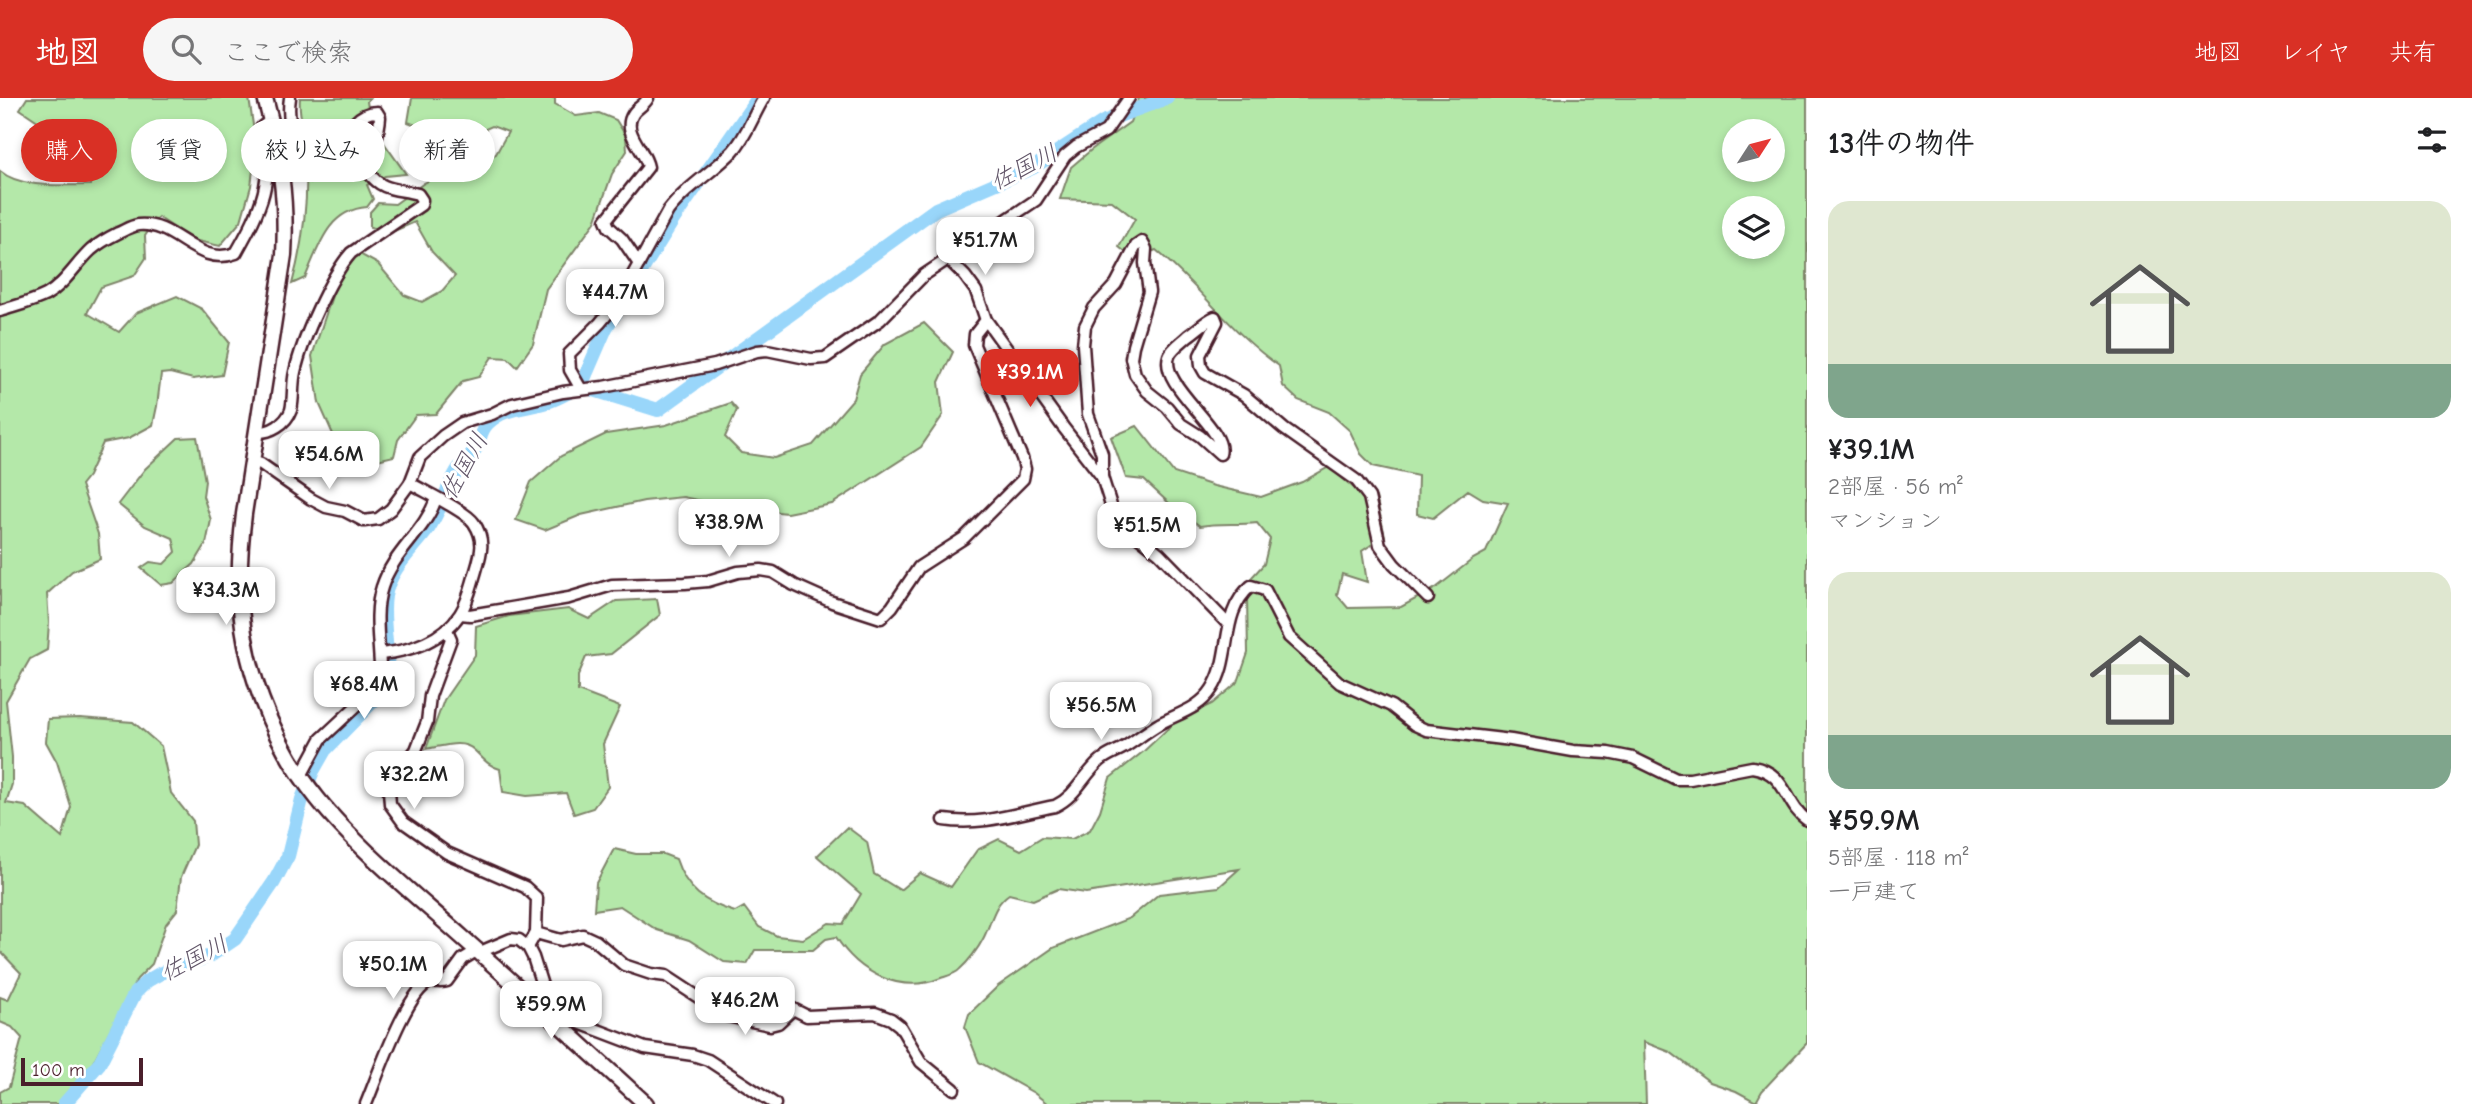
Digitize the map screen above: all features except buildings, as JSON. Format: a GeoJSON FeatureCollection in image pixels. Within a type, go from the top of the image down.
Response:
{"type":"FeatureCollection","features":[{"type":"Feature","properties":{"kind":"street"},"geometry":{"type":"LineString","coordinates":[[265,98],[271,119]]}},
{"type":"Feature","properties":{"kind":"street"},"geometry":{"type":"LineString","coordinates":[[257,432],[266,433],[282,423],[291,410],[297,364],[316,315],[344,261],[351,253],[421,205],[422,200],[418,194],[384,188],[377,184],[369,173],[370,158],[379,128],[380,117],[377,111],[370,112],[351,127],[325,168],[312,176],[303,174],[293,132],[290,98]]}},
{"type":"Feature","properties":{"kind":"street"},"geometry":{"type":"LineString","coordinates":[[639,264],[606,220],[648,167],[633,137],[629,122],[631,115],[644,105],[648,98]]}},
{"type":"Feature","properties":{"kind":"street"},"geometry":{"type":"LineString","coordinates":[[581,389],[570,370],[569,354],[619,300],[668,211],[678,198],[734,150],[764,98]]}},
{"type":"Feature","properties":{"kind":"street"},"geometry":{"type":"LineString","coordinates":[[252,461],[261,464],[311,499],[364,521],[378,519],[391,509],[410,483],[420,457],[462,423],[524,401],[715,365],[757,351],[767,350],[811,359],[825,358],[872,327],[924,275],[1036,200],[1065,156],[1106,131],[1129,98]]}},
{"type":"Feature","properties":{"kind":"street"},"geometry":{"type":"LineString","coordinates":[[0,311],[45,295],[60,285],[89,252],[103,241],[135,225],[149,225],[177,236],[206,254],[224,258],[236,253],[263,201],[266,182]]}},
{"type":"Feature","properties":{"kind":"street"},"geometry":{"type":"LineString","coordinates":[[282,182],[286,223],[284,255],[240,556],[243,624],[261,698],[279,738],[301,776],[332,816],[646,1104]]}},
{"type":"Feature","properties":{"kind":"street"},"geometry":{"type":"LineString","coordinates":[[1102,477],[1102,454],[1088,414],[1084,326],[1094,309],[1116,284],[1136,246],[1142,242],[1146,249],[1149,292],[1131,358],[1140,383],[1181,424],[1220,454],[1222,449],[1217,436],[1180,388],[1169,365],[1169,356],[1176,347],[1214,317],[1217,322],[1200,355],[1205,373],[1244,395],[1284,429],[1356,480],[1368,496],[1374,511],[1380,545],[1394,564],[1429,598]]}},
{"type":"Feature","properties":{"kind":"street"},"geometry":{"type":"LineString","coordinates":[[947,258],[976,291],[986,320],[1063,427],[1091,460],[1102,477],[1113,512],[1121,522],[1160,552],[1228,624]]}},
{"type":"Feature","properties":{"kind":"street"},"geometry":{"type":"LineString","coordinates":[[461,614],[470,615],[569,598],[612,585],[708,581],[738,572],[761,570],[773,572],[832,602],[881,618],[892,607],[919,567],[964,538],[1023,479],[1025,469],[1022,458],[974,345],[975,334],[986,320]]}},
{"type":"Feature","properties":{"kind":"street"},"geometry":{"type":"LineString","coordinates":[[381,654],[408,650],[447,630],[461,614],[483,545],[481,534],[472,519],[410,483]]}},
{"type":"Feature","properties":{"kind":"street"},"geometry":{"type":"LineString","coordinates":[[301,776],[321,739],[380,684],[378,603],[382,585],[405,546],[429,518],[436,499]]}},
{"type":"Feature","properties":{"kind":"street"},"geometry":{"type":"LineString","coordinates":[[944,820],[961,823],[982,822],[1055,807],[1066,801],[1100,761],[1155,727],[1186,713],[1204,700],[1214,687],[1222,665],[1228,624],[1244,592],[1251,586],[1265,590],[1289,637],[1340,683],[1391,706],[1426,730],[1511,740],[1573,751],[1608,753],[1633,758],[1676,779],[1690,779],[1752,766],[1775,777],[1807,820]]}},
{"type":"Feature","properties":{"kind":"street"},"geometry":{"type":"LineString","coordinates":[[447,630],[451,639],[430,696],[427,722],[416,750],[393,779],[389,790],[390,804],[403,822],[447,853],[525,887],[537,898],[536,933],[528,947]]}},
{"type":"Feature","properties":{"kind":"street"},"geometry":{"type":"LineString","coordinates":[[536,933],[561,940],[583,935],[624,965],[666,976],[727,1016],[751,1023],[778,1023],[793,1009],[807,1016],[875,1013],[900,1026],[921,1062],[954,1088]]}},
{"type":"Feature","properties":{"kind":"street"},"geometry":{"type":"LineString","coordinates":[[366,1104],[407,1006],[423,987],[432,982],[447,981],[463,959],[511,939],[519,940],[528,947],[546,998],[566,1018],[645,1048],[709,1060],[775,1104]]}},
{"type":"Feature","properties":{"kind":"green space"},"geometry":{"type":"Polygon","coordinates":[[[27,98],[249,98],[252,119],[241,119],[241,182],[251,182],[251,186],[241,221],[220,246],[193,240],[158,217],[145,236],[146,258],[134,276],[101,287],[87,313],[119,332],[136,313],[177,296],[202,309],[229,342],[222,375],[193,379],[170,373],[161,374],[153,425],[129,438],[103,443],[81,485],[98,534],[100,559],[72,571],[47,594],[47,650],[30,659],[6,701],[12,784],[6,803],[25,806],[62,838],[71,807],[57,762],[46,742],[48,719],[80,718],[133,722],[161,746],[171,793],[193,821],[195,845],[181,877],[177,910],[166,924],[152,964],[137,979],[71,1104],[0,1104],[0,1092],[9,1087],[22,1038],[12,1027],[0,1022],[0,997],[8,1000],[21,973],[0,951],[0,171],[21,182],[31,183],[90,185],[91,182],[117,182],[117,119],[35,119],[20,109],[27,98]]]}},
{"type":"Feature","properties":{"kind":"green space"},"geometry":{"type":"Polygon","coordinates":[[[300,98],[370,98],[367,101],[369,119],[301,119],[300,98]]]}},
{"type":"Feature","properties":{"kind":"green space"},"geometry":{"type":"Polygon","coordinates":[[[412,98],[555,98],[555,104],[576,116],[599,113],[616,120],[626,136],[627,151],[612,174],[595,222],[546,289],[533,344],[517,367],[508,358],[492,357],[479,377],[463,381],[436,414],[416,415],[398,440],[394,456],[373,461],[355,456],[336,441],[319,403],[312,356],[337,281],[358,253],[378,264],[404,295],[422,302],[442,291],[455,276],[432,252],[415,222],[392,232],[370,227],[370,212],[378,203],[395,204],[426,182],[495,182],[495,154],[508,132],[495,127],[495,119],[408,119],[412,98]]]}},
{"type":"Feature","properties":{"kind":"green space"},"geometry":{"type":"Polygon","coordinates":[[[1139,98],[1807,98],[1807,1043],[1762,1091],[1756,1102],[1736,1091],[1710,1082],[1670,1052],[1644,1042],[1646,1104],[1048,1104],[1034,1093],[979,1062],[965,1027],[969,1014],[998,986],[1053,948],[1130,918],[1159,894],[1219,887],[1239,869],[1086,893],[1058,889],[1033,900],[1009,894],[996,909],[978,947],[958,971],[925,983],[910,984],[895,982],[868,970],[845,950],[836,937],[826,939],[813,950],[755,950],[747,964],[724,962],[689,940],[657,930],[620,906],[594,910],[596,883],[614,849],[636,854],[663,854],[676,859],[691,887],[706,899],[735,912],[744,907],[759,927],[777,936],[803,939],[829,923],[843,924],[861,894],[817,856],[847,827],[867,842],[874,874],[900,890],[920,873],[951,887],[977,850],[999,839],[1021,850],[1042,837],[1072,839],[1090,830],[1100,811],[1110,778],[1177,720],[1212,704],[1238,682],[1248,653],[1247,597],[1252,577],[1264,564],[1270,539],[1257,523],[1200,526],[1171,505],[1144,480],[1126,478],[1111,437],[1137,426],[1174,473],[1214,486],[1261,497],[1302,482],[1329,467],[1355,489],[1376,497],[1385,536],[1362,551],[1367,582],[1342,574],[1337,595],[1348,608],[1401,607],[1436,588],[1486,552],[1508,503],[1483,499],[1468,490],[1433,518],[1417,514],[1418,476],[1373,466],[1361,454],[1350,431],[1329,412],[1298,400],[1283,386],[1279,366],[1246,339],[1156,250],[1134,259],[1119,247],[1135,219],[1112,201],[1060,199],[1071,167],[1130,122],[1139,98]]]}},
{"type":"Feature","properties":{"kind":"green space"},"geometry":{"type":"Polygon","coordinates":[[[385,144],[399,164],[399,175],[385,176],[385,144]]]}},
{"type":"Feature","properties":{"kind":"green space"},"geometry":{"type":"Polygon","coordinates":[[[306,182],[373,182],[367,185],[373,199],[367,207],[343,215],[334,222],[320,242],[305,278],[292,284],[303,231],[306,182]]]}},
{"type":"Feature","properties":{"kind":"green space"},"geometry":{"type":"Polygon","coordinates":[[[924,323],[953,352],[939,382],[943,415],[921,447],[832,504],[787,513],[731,507],[683,497],[644,501],[581,515],[545,530],[516,520],[531,482],[561,456],[606,434],[666,425],[731,403],[737,410],[725,437],[741,453],[774,458],[813,445],[853,399],[860,374],[885,344],[924,323]]]}},
{"type":"Feature","properties":{"kind":"green space"},"geometry":{"type":"Polygon","coordinates":[[[197,437],[205,481],[203,496],[211,520],[206,544],[194,564],[173,583],[161,585],[141,568],[150,562],[164,564],[176,552],[173,538],[145,526],[118,504],[145,469],[178,438],[197,437]]]}},
{"type":"Feature","properties":{"kind":"green space"},"geometry":{"type":"Polygon","coordinates":[[[657,599],[660,615],[611,654],[586,657],[578,676],[578,691],[620,707],[603,744],[608,787],[593,808],[574,814],[566,793],[527,796],[503,792],[500,769],[489,764],[464,744],[426,749],[444,700],[475,655],[476,626],[509,616],[568,609],[589,619],[616,601],[657,599]]]}},
{"type":"Feature","properties":{"kind":"waterway"},"geometry":{"type":"LineString","coordinates":[[581,386],[606,328],[673,220],[758,98]]}},
{"type":"Feature","properties":{"kind":"waterway","name":"佐国川"},"geometry":{"type":"LineString","coordinates":[[64,1104],[99,1064],[135,993],[147,981],[161,973],[210,956],[235,939],[274,882],[288,856],[302,799],[313,771],[325,750],[383,691],[387,668],[384,608],[392,577],[428,529],[457,471],[476,448],[488,423],[502,414],[547,402],[581,386],[658,410],[936,209],[1034,167],[1103,122],[1167,98]]}}]}
